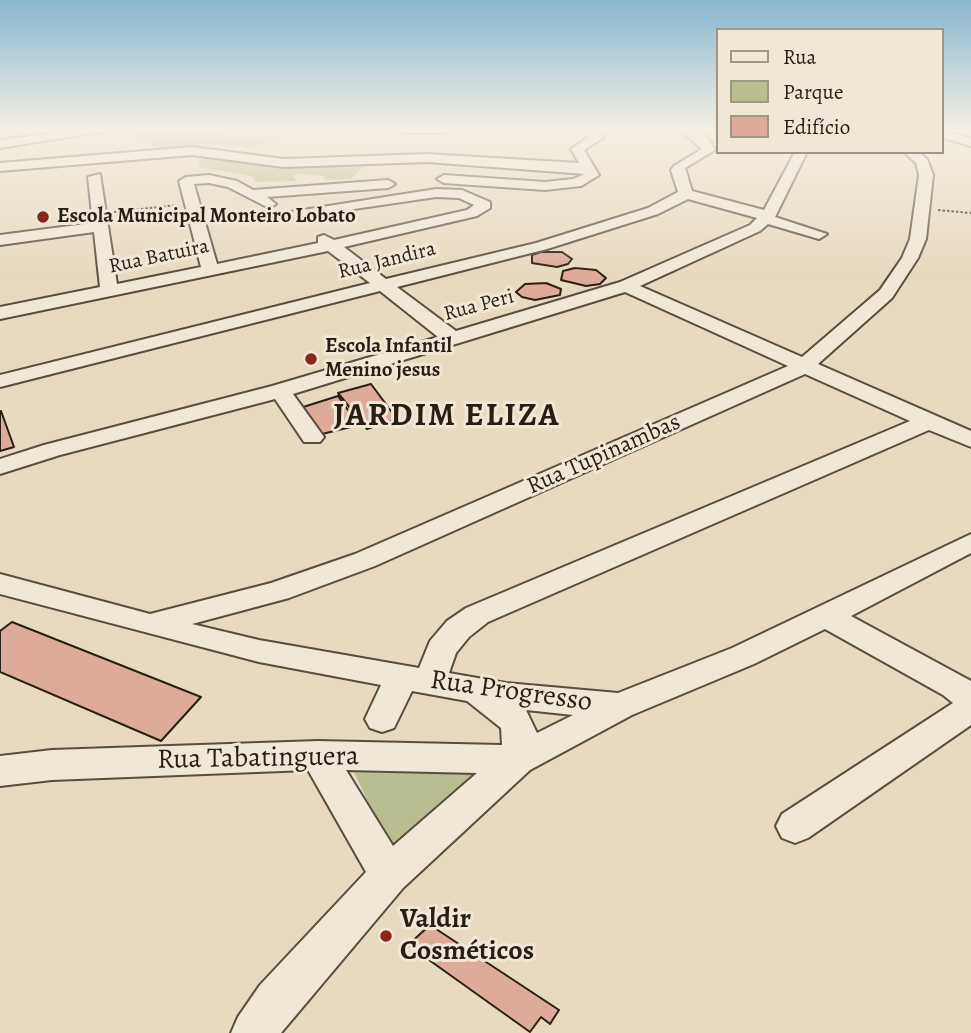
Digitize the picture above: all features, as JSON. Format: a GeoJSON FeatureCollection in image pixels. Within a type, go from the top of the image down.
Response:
{"type":"FeatureCollection","features":[{"type":"Feature","properties":{"kind":"street"},"geometry":{"type":"LineString","coordinates":[[95,178],[109,291]]}},
{"type":"Feature","properties":{"kind":"street"},"geometry":{"type":"LineString","coordinates":[[254,194],[460,179],[559,187],[586,178]]}},
{"type":"Feature","properties":{"kind":"street"},"geometry":{"type":"LineString","coordinates":[[681,178],[686,194],[819,234]]}},
{"type":"Feature","properties":{"kind":"street","name":"Rua Peri"},"geometry":{"type":"LineString","coordinates":[[0,467],[52,450],[280,391],[626,286],[742,236],[766,217],[787,178]]}},
{"type":"Feature","properties":{"kind":"street","name":"Rua Tupinambas"},"geometry":{"type":"LineString","coordinates":[[150,625],[279,591],[365,560],[803,367],[886,294],[914,249],[923,208],[926,178]]}},
{"type":"Feature","properties":{"kind":"street"},"geometry":{"type":"LineString","coordinates":[[211,268],[186,181],[221,181],[254,194],[284,217],[333,246],[381,286],[451,337]]}},
{"type":"Feature","properties":{"kind":"street"},"geometry":{"type":"LineString","coordinates":[[284,217],[436,193],[461,194],[482,202]]}},
{"type":"Feature","properties":{"kind":"street","name":"Rua Jandira"},"geometry":{"type":"LineString","coordinates":[[0,381],[541,246],[653,211],[686,194]]}},
{"type":"Feature","properties":{"kind":"street","name":"Rua Batuira"},"geometry":{"type":"LineString","coordinates":[[0,313],[211,268],[333,246],[472,213],[483,209],[485,205],[482,202]]}},
{"type":"Feature","properties":{"kind":"street"},"geometry":{"type":"LineString","coordinates":[[0,240],[101,220]]}},
{"type":"Feature","properties":{"kind":"street"},"geometry":{"type":"LineString","coordinates":[[626,286],[971,440]]}},
{"type":"Feature","properties":{"kind":"street"},"geometry":{"type":"LineString","coordinates":[[280,391],[312,437]]}},
{"type":"Feature","properties":{"kind":"street"},"geometry":{"type":"LineString","coordinates":[[383,719],[458,629],[477,615],[930,421]]}},
{"type":"Feature","properties":{"kind":"street"},"geometry":{"type":"LineString","coordinates":[[620,706],[743,656],[971,542]]}},
{"type":"Feature","properties":{"kind":"street","name":"Rua Progresso"},"geometry":{"type":"LineString","coordinates":[[0,584],[150,625],[259,651],[564,703],[620,706]]}},
{"type":"Feature","properties":{"kind":"street"},"geometry":{"type":"LineString","coordinates":[[795,826],[969,709],[971,701],[955,686],[826,616]]}},
{"type":"Feature","properties":{"kind":"street"},"geometry":{"type":"LineString","coordinates":[[474,689],[516,722],[521,736],[517,760]]}},
{"type":"Feature","properties":{"kind":"street","name":"Rua Progresso"},"geometry":{"type":"LineString","coordinates":[[254,1033],[276,1001],[389,875],[517,760],[620,706]]}},
{"type":"Feature","properties":{"kind":"street"},"geometry":{"type":"LineString","coordinates":[[318,755],[389,875]]}},
{"type":"Feature","properties":{"kind":"street","name":"Rua Tabatinguera"},"geometry":{"type":"LineString","coordinates":[[0,771],[52,765],[318,755],[517,760]]}},
{"type":"Feature","properties":{"kind":"path"},"geometry":{"type":"LineString","coordinates":[[101,220],[192,204]]}},
{"type":"Feature","properties":{"kind":"path"},"geometry":{"type":"LineString","coordinates":[[923,208],[971,213]]}},
{"type":"Feature","properties":{"kind":"green space"},"geometry":{"type":"Polygon","coordinates":[[[253,178],[295,178],[298,181],[256,182],[253,178]]]}},
{"type":"Feature","properties":{"kind":"green space"},"geometry":{"type":"Polygon","coordinates":[[[325,178],[352,178],[351,179],[325,178]]]}},
{"type":"Feature","properties":{"kind":"green space"},"geometry":{"type":"Polygon","coordinates":[[[352,768],[496,771],[395,858],[352,768]]]}},
{"type":"Feature","properties":{"kind":"building"},"geometry":{"type":"Polygon","coordinates":[[[562,252],[572,259],[568,264],[557,267],[532,263],[532,255],[562,252]]]}},
{"type":"Feature","properties":{"kind":"building"},"geometry":{"type":"Polygon","coordinates":[[[575,268],[596,270],[606,278],[600,284],[586,286],[561,280],[563,271],[575,268]]]}},
{"type":"Feature","properties":{"kind":"building"},"geometry":{"type":"Polygon","coordinates":[[[546,283],[561,289],[560,295],[535,300],[522,297],[516,292],[525,284],[546,283]]]}},
{"type":"Feature","properties":{"kind":"building"},"geometry":{"type":"Polygon","coordinates":[[[371,384],[397,419],[367,429],[338,393],[371,384]]]}},
{"type":"Feature","properties":{"kind":"building"},"geometry":{"type":"Polygon","coordinates":[[[338,396],[359,425],[318,435],[300,408],[338,396]]]}},
{"type":"Feature","properties":{"kind":"building"},"geometry":{"type":"Polygon","coordinates":[[[0,412],[14,447],[0,451],[0,412]]]}},
{"type":"Feature","properties":{"kind":"building"},"geometry":{"type":"Polygon","coordinates":[[[12,622],[201,697],[161,741],[0,672],[0,631],[12,622]]]}},
{"type":"Feature","properties":{"kind":"building"},"geometry":{"type":"Polygon","coordinates":[[[430,925],[559,1010],[550,1024],[541,1017],[530,1032],[408,945],[430,925]]]}},
{"type":"Feature","properties":{"kind":"place","name":"Escola Municipal Monteiro Lobato"},"geometry":{"type":"Point","coordinates":[43,217]}},
{"type":"Feature","properties":{"kind":"place","name":"Escola Infantil Menino jesus"},"geometry":{"type":"Point","coordinates":[311,359]}},
{"type":"Feature","properties":{"kind":"place","name":"Valdir Cosméticos"},"geometry":{"type":"Point","coordinates":[386,936]}},
{"type":"Feature","properties":{"kind":"district","name":"JARDIM ELIZA"},"geometry":{"type":"Point","coordinates":[447,417]}}]}
